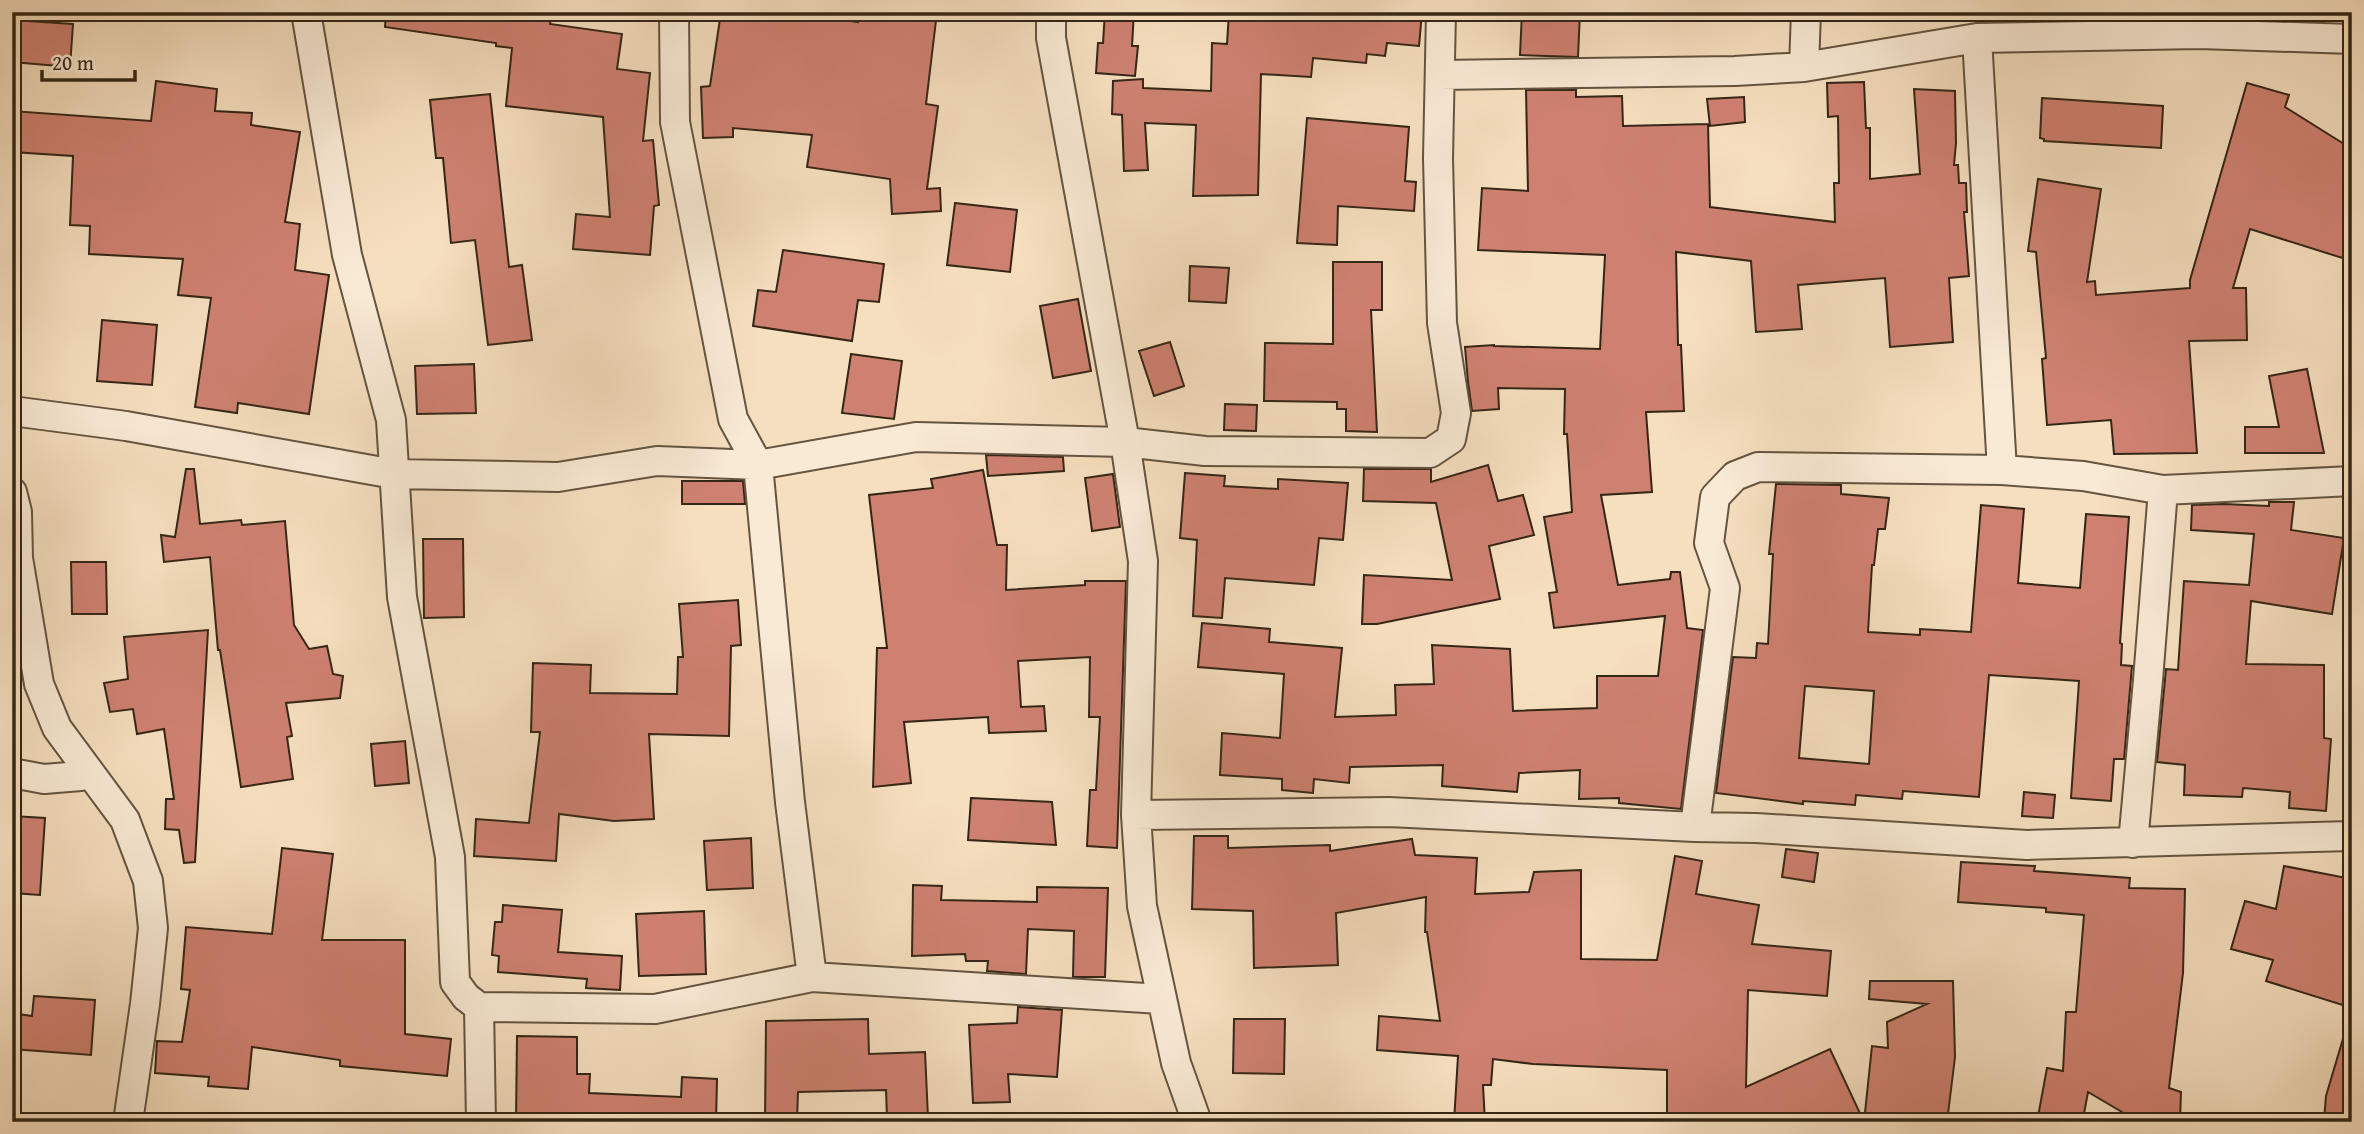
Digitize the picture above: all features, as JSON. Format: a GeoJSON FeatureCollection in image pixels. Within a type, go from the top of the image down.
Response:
{"type":"FeatureCollection","features":[{"type":"Feature","properties":{"kind":"street"},"geometry":{"type":"LineString","coordinates":[[306,12],[347,255],[391,420],[402,597],[450,857],[455,982],[466,997],[479,1007],[655,1009],[812,977],[1161,999]]}},
{"type":"Feature","properties":{"kind":"street"},"geometry":{"type":"LineString","coordinates":[[674,12],[675,122],[733,419],[758,465],[790,802],[812,977]]}},
{"type":"Feature","properties":{"kind":"street"},"geometry":{"type":"LineString","coordinates":[[1051,12],[1051,38],[1125,442],[1143,561],[1136,815],[1142,906],[1176,1063],[1198,1122]]}},
{"type":"Feature","properties":{"kind":"street"},"geometry":{"type":"LineString","coordinates":[[12,411],[126,426],[394,474],[558,477],[657,461],[758,465],[916,437],[1125,442],[1205,451],[1430,453],[1451,439],[1456,413],[1442,323],[1438,158],[1441,12]]}},
{"type":"Feature","properties":{"kind":"street"},"geometry":{"type":"LineString","coordinates":[[1804,66],[1806,12]]}},
{"type":"Feature","properties":{"kind":"street"},"geometry":{"type":"LineString","coordinates":[[1440,75],[1735,71],[1804,66],[1977,38],[2200,34],[2352,39]]}},
{"type":"Feature","properties":{"kind":"street"},"geometry":{"type":"LineString","coordinates":[[1977,38],[2002,470]]}},
{"type":"Feature","properties":{"kind":"street"},"geometry":{"type":"LineString","coordinates":[[1695,827],[1725,588],[1709,543],[1715,497],[1735,476],[1758,467],[2002,470],[2083,476],[2163,490],[2352,481]]}},
{"type":"Feature","properties":{"kind":"street"},"geometry":{"type":"LineString","coordinates":[[2133,843],[2163,490]]}},
{"type":"Feature","properties":{"kind":"street"},"geometry":{"type":"LineString","coordinates":[[12,492],[17,512],[18,558],[39,684],[57,728],[125,820],[148,881],[153,928],[128,1122]]}},
{"type":"Feature","properties":{"kind":"street"},"geometry":{"type":"LineString","coordinates":[[12,773],[44,779],[80,776],[84,765]]}},
{"type":"Feature","properties":{"kind":"street"},"geometry":{"type":"LineString","coordinates":[[1136,815],[1389,812],[1756,828],[2027,845],[2352,836]]}},
{"type":"Feature","properties":{"kind":"street"},"geometry":{"type":"LineString","coordinates":[[479,1007],[481,1122]]}},
{"type":"Feature","properties":{"kind":"building"},"geometry":{"type":"Polygon","coordinates":[[[386,12],[552,12],[550,24],[622,34],[617,69],[650,73],[643,141],[653,140],[659,205],[654,206],[650,255],[573,249],[576,214],[610,217],[603,117],[506,106],[512,48],[496,46],[496,43],[385,27],[386,12]]]}},
{"type":"Feature","properties":{"kind":"building"},"geometry":{"type":"Polygon","coordinates":[[[721,12],[786,12],[858,22],[859,12],[937,12],[926,104],[938,106],[927,189],[940,188],[941,211],[892,214],[890,179],[807,167],[812,135],[733,128],[733,137],[703,138],[701,87],[710,86],[721,12]]]}},
{"type":"Feature","properties":{"kind":"building"},"geometry":{"type":"Polygon","coordinates":[[[1105,12],[1134,12],[1132,46],[1138,46],[1135,76],[1096,73],[1098,43],[1103,43],[1105,12]]]}},
{"type":"Feature","properties":{"kind":"building"},"geometry":{"type":"Polygon","coordinates":[[[1229,12],[1422,12],[1419,46],[1387,43],[1385,56],[1367,54],[1366,63],[1313,58],[1311,77],[1261,74],[1258,195],[1193,196],[1196,125],[1145,123],[1148,170],[1124,171],[1122,115],[1112,114],[1113,81],[1143,79],[1143,88],[1211,91],[1212,43],[1227,44],[1229,12]]]}},
{"type":"Feature","properties":{"kind":"building"},"geometry":{"type":"Polygon","coordinates":[[[1522,12],[1580,12],[1578,57],[1520,55],[1522,12]]]}},
{"type":"Feature","properties":{"kind":"building"},"geometry":{"type":"Polygon","coordinates":[[[12,20],[73,24],[70,67],[12,62],[12,20]]]}},
{"type":"Feature","properties":{"kind":"building"},"geometry":{"type":"Polygon","coordinates":[[[156,81],[217,89],[215,111],[252,113],[251,125],[300,132],[285,222],[300,224],[295,270],[329,275],[309,414],[238,403],[237,413],[195,407],[211,298],[178,295],[183,259],[89,254],[90,226],[70,225],[73,156],[12,152],[12,111],[151,121],[156,81]]]}},
{"type":"Feature","properties":{"kind":"building"},"geometry":{"type":"Polygon","coordinates":[[[1864,82],[1866,128],[1870,128],[1870,179],[1920,174],[1914,89],[1955,91],[1954,165],[1958,165],[1959,183],[1966,183],[1967,212],[1964,212],[1969,276],[1949,278],[1953,342],[1890,347],[1885,278],[1798,285],[1802,329],[1756,332],[1751,261],[1676,252],[1678,345],[1681,345],[1684,411],[1646,412],[1652,492],[1601,495],[1618,585],[1670,579],[1671,572],[1680,572],[1687,628],[1703,630],[1681,809],[1619,803],[1619,798],[1579,799],[1580,770],[1519,773],[1517,792],[1442,786],[1443,765],[1350,767],[1349,783],[1314,779],[1313,793],[1282,790],[1282,779],[1220,775],[1222,733],[1280,738],[1284,674],[1198,667],[1202,623],[1270,629],[1269,642],[1342,648],[1335,717],[1396,715],[1395,685],[1434,684],[1432,645],[1510,649],[1513,711],[1597,708],[1597,676],[1658,676],[1665,616],[1554,628],[1549,593],[1557,592],[1544,517],[1572,512],[1567,434],[1564,434],[1565,389],[1498,388],[1499,409],[1472,411],[1468,382],[1465,347],[1494,345],[1600,349],[1605,255],[1478,250],[1482,188],[1528,191],[1526,90],[1576,90],[1576,97],[1622,96],[1623,126],[1708,124],[1710,207],[1835,222],[1834,183],[1839,183],[1838,116],[1828,117],[1827,83],[1864,82]]]}},
{"type":"Feature","properties":{"kind":"building"},"geometry":{"type":"Polygon","coordinates":[[[2247,83],[2289,95],[2285,107],[2352,149],[2352,261],[2250,229],[2233,288],[2246,288],[2247,340],[2189,341],[2197,453],[2114,454],[2111,420],[2047,425],[2042,359],[2046,358],[2036,252],[2028,251],[2038,179],[2101,189],[2087,282],[2095,281],[2096,295],[2190,288],[2190,280],[2247,83]]]}},
{"type":"Feature","properties":{"kind":"building"},"geometry":{"type":"Polygon","coordinates":[[[490,94],[509,267],[522,265],[532,340],[488,345],[475,240],[451,243],[443,158],[436,158],[430,100],[490,94]]]}},
{"type":"Feature","properties":{"kind":"building"},"geometry":{"type":"Polygon","coordinates":[[[1744,97],[1745,122],[1710,126],[1707,99],[1744,97]]]}},
{"type":"Feature","properties":{"kind":"building"},"geometry":{"type":"Polygon","coordinates":[[[2042,98],[2163,106],[2161,148],[2044,141],[2040,138],[2042,98]]]}},
{"type":"Feature","properties":{"kind":"building"},"geometry":{"type":"Polygon","coordinates":[[[1307,118],[1409,127],[1405,181],[1416,182],[1414,211],[1338,206],[1337,245],[1297,243],[1307,118]]]}},
{"type":"Feature","properties":{"kind":"building"},"geometry":{"type":"Polygon","coordinates":[[[955,203],[1017,210],[1010,272],[947,265],[955,203]]]}},
{"type":"Feature","properties":{"kind":"building"},"geometry":{"type":"Polygon","coordinates":[[[783,250],[884,264],[879,302],[858,300],[852,341],[753,326],[758,290],[776,292],[783,250]]]}},
{"type":"Feature","properties":{"kind":"building"},"geometry":{"type":"Polygon","coordinates":[[[1333,262],[1382,262],[1382,310],[1371,310],[1377,432],[1346,431],[1346,409],[1337,409],[1337,402],[1264,401],[1265,343],[1333,344],[1333,262]]]}},
{"type":"Feature","properties":{"kind":"building"},"geometry":{"type":"Polygon","coordinates":[[[1190,266],[1229,268],[1226,303],[1189,301],[1190,266]]]}},
{"type":"Feature","properties":{"kind":"building"},"geometry":{"type":"Polygon","coordinates":[[[1078,299],[1091,371],[1053,378],[1040,306],[1078,299]]]}},
{"type":"Feature","properties":{"kind":"building"},"geometry":{"type":"Polygon","coordinates":[[[102,320],[157,325],[152,385],[97,381],[102,320]]]}},
{"type":"Feature","properties":{"kind":"building"},"geometry":{"type":"Polygon","coordinates":[[[1170,342],[1184,386],[1154,396],[1139,351],[1170,342]]]}},
{"type":"Feature","properties":{"kind":"building"},"geometry":{"type":"Polygon","coordinates":[[[851,354],[902,361],[894,419],[842,413],[851,354]]]}},
{"type":"Feature","properties":{"kind":"building"},"geometry":{"type":"Polygon","coordinates":[[[474,364],[476,413],[417,414],[415,366],[474,364]]]}},
{"type":"Feature","properties":{"kind":"building"},"geometry":{"type":"Polygon","coordinates":[[[2307,369],[2324,453],[2245,453],[2245,427],[2279,427],[2269,376],[2307,369]]]}},
{"type":"Feature","properties":{"kind":"building"},"geometry":{"type":"Polygon","coordinates":[[[1225,404],[1257,405],[1256,431],[1224,430],[1225,404]]]}},
{"type":"Feature","properties":{"kind":"building"},"geometry":{"type":"Polygon","coordinates":[[[986,455],[1063,457],[1064,471],[988,476],[986,455]]]}},
{"type":"Feature","properties":{"kind":"building"},"geometry":{"type":"Polygon","coordinates":[[[1488,465],[1498,501],[1523,495],[1534,535],[1489,546],[1500,599],[1377,624],[1362,624],[1364,575],[1452,580],[1436,503],[1363,501],[1364,469],[1431,469],[1431,482],[1488,465]]]}},
{"type":"Feature","properties":{"kind":"building"},"geometry":{"type":"Polygon","coordinates":[[[186,469],[194,469],[200,524],[241,520],[242,525],[285,521],[294,625],[309,649],[327,646],[333,674],[343,676],[340,698],[286,703],[292,736],[287,737],[293,779],[241,787],[218,650],[210,557],[164,562],[161,535],[175,537],[186,469]]]}},
{"type":"Feature","properties":{"kind":"building"},"geometry":{"type":"Polygon","coordinates":[[[983,470],[997,545],[1007,545],[1006,590],[1085,585],[1085,581],[1126,581],[1117,848],[1087,846],[1090,790],[1096,790],[1100,717],[1089,717],[1090,657],[1018,661],[1021,707],[1044,706],[1046,731],[989,733],[988,717],[904,722],[911,783],[873,787],[877,648],[887,648],[869,495],[933,488],[931,479],[983,470]]]}},
{"type":"Feature","properties":{"kind":"building"},"geometry":{"type":"Polygon","coordinates":[[[1185,473],[1225,476],[1224,486],[1278,489],[1278,479],[1348,483],[1343,540],[1319,538],[1314,585],[1225,578],[1222,618],[1193,616],[1197,540],[1180,538],[1185,473]]]}},
{"type":"Feature","properties":{"kind":"building"},"geometry":{"type":"Polygon","coordinates":[[[1113,474],[1120,527],[1092,531],[1085,478],[1113,474]]]}},
{"type":"Feature","properties":{"kind":"building"},"geometry":{"type":"Polygon","coordinates":[[[682,481],[743,481],[745,504],[682,504],[682,481]]]}},
{"type":"Feature","properties":{"kind":"building"},"geometry":{"type":"Polygon","coordinates":[[[1776,484],[1841,485],[1841,494],[1889,498],[1885,529],[1878,529],[1872,565],[1868,632],[1920,635],[1920,629],[1971,632],[1981,505],[2024,509],[2018,583],[2080,588],[2086,514],[2129,517],[2120,643],[2121,665],[2132,666],[2124,759],[2114,759],[2111,801],[2071,798],[2079,681],[1989,675],[1979,797],[1903,791],[1902,799],[1856,795],[1855,805],[1803,801],[1803,804],[1716,793],[1733,657],[1756,658],[1757,643],[1768,644],[1773,554],[1769,554],[1776,484]],[[1805,686],[1799,758],[1869,764],[1874,691],[1805,686]]]}},
{"type":"Feature","properties":{"kind":"building"},"geometry":{"type":"Polygon","coordinates":[[[2269,502],[2294,502],[2291,530],[2344,538],[2332,614],[2251,601],[2246,664],[2324,665],[2324,738],[2331,739],[2326,811],[2289,808],[2290,792],[2243,788],[2242,797],[2184,795],[2185,765],[2157,762],[2166,669],[2178,670],[2184,581],[2249,585],[2254,534],[2191,530],[2192,505],[2269,506],[2269,502]]]}},
{"type":"Feature","properties":{"kind":"building"},"geometry":{"type":"Polygon","coordinates":[[[423,539],[463,539],[464,617],[424,618],[423,539]]]}},
{"type":"Feature","properties":{"kind":"building"},"geometry":{"type":"Polygon","coordinates":[[[71,562],[106,562],[107,614],[72,614],[71,562]]]}},
{"type":"Feature","properties":{"kind":"building"},"geometry":{"type":"Polygon","coordinates":[[[738,600],[741,645],[731,646],[729,736],[649,734],[654,819],[614,821],[559,814],[556,861],[474,856],[476,819],[529,823],[540,732],[531,732],[533,663],[591,665],[590,693],[677,694],[678,657],[683,657],[679,604],[738,600]]]}},
{"type":"Feature","properties":{"kind":"building"},"geometry":{"type":"Polygon","coordinates":[[[208,630],[195,862],[184,863],[179,830],[165,829],[166,799],[174,799],[164,729],[137,734],[133,709],[110,712],[104,683],[128,679],[124,637],[208,630]]]}},
{"type":"Feature","properties":{"kind":"building"},"geometry":{"type":"Polygon","coordinates":[[[405,741],[409,783],[375,786],[371,744],[405,741]]]}},
{"type":"Feature","properties":{"kind":"building"},"geometry":{"type":"Polygon","coordinates":[[[2024,792],[2055,795],[2053,818],[2022,816],[2024,792]]]}},
{"type":"Feature","properties":{"kind":"building"},"geometry":{"type":"Polygon","coordinates":[[[971,798],[1052,802],[1056,845],[968,840],[971,798]]]}},
{"type":"Feature","properties":{"kind":"building"},"geometry":{"type":"Polygon","coordinates":[[[12,816],[45,818],[40,895],[12,893],[12,816]]]}},
{"type":"Feature","properties":{"kind":"building"},"geometry":{"type":"Polygon","coordinates":[[[1194,836],[1228,836],[1228,848],[1330,845],[1330,851],[1412,839],[1415,855],[1477,858],[1475,894],[1529,892],[1534,872],[1581,870],[1581,959],[1657,960],[1675,856],[1702,861],[1696,894],[1759,905],[1752,944],[1831,951],[1827,996],[1748,990],[1746,1087],[1830,1049],[1864,1122],[1667,1122],[1667,1070],[1533,1064],[1493,1059],[1491,1085],[1483,1085],[1485,1122],[1454,1122],[1458,1056],[1377,1050],[1379,1016],[1440,1021],[1425,932],[1426,897],[1336,913],[1338,965],[1254,968],[1253,911],[1192,909],[1194,836]]]}},
{"type":"Feature","properties":{"kind":"building"},"geometry":{"type":"Polygon","coordinates":[[[751,838],[753,888],[707,890],[704,841],[751,838]]]}},
{"type":"Feature","properties":{"kind":"building"},"geometry":{"type":"Polygon","coordinates":[[[282,848],[333,854],[322,940],[405,940],[405,1034],[451,1039],[447,1076],[340,1066],[340,1060],[252,1047],[248,1089],[208,1086],[209,1077],[155,1073],[157,1041],[182,1042],[190,990],[181,989],[186,927],[272,934],[282,848]]]}},
{"type":"Feature","properties":{"kind":"building"},"geometry":{"type":"Polygon","coordinates":[[[1786,849],[1818,853],[1814,882],[1782,877],[1786,849]]]}},
{"type":"Feature","properties":{"kind":"building"},"geometry":{"type":"Polygon","coordinates":[[[1961,862],[2035,866],[2034,871],[2130,878],[2129,888],[2185,889],[2183,973],[2169,1088],[2181,1092],[2180,1122],[2139,1122],[2088,1092],[2083,1119],[2071,1117],[2070,1122],[2037,1122],[2047,1068],[2063,1071],[2066,1012],[2076,1012],[2084,915],[2046,912],[2046,908],[1958,902],[1961,862]]]}},
{"type":"Feature","properties":{"kind":"building"},"geometry":{"type":"Polygon","coordinates":[[[2284,866],[2352,879],[2352,1008],[2266,981],[2273,960],[2231,949],[2245,901],[2276,909],[2284,866]]]}},
{"type":"Feature","properties":{"kind":"building"},"geometry":{"type":"Polygon","coordinates":[[[913,885],[942,886],[941,900],[1037,902],[1037,887],[1108,888],[1105,977],[1073,977],[1074,931],[1028,929],[1026,974],[987,971],[988,961],[966,961],[965,954],[912,956],[913,885]]]}},
{"type":"Feature","properties":{"kind":"building"},"geometry":{"type":"Polygon","coordinates":[[[503,905],[562,910],[558,952],[622,956],[620,990],[586,988],[587,979],[498,972],[499,956],[492,955],[495,922],[502,922],[503,905]]]}},
{"type":"Feature","properties":{"kind":"building"},"geometry":{"type":"Polygon","coordinates":[[[704,911],[706,974],[639,976],[636,914],[704,911]]]}},
{"type":"Feature","properties":{"kind":"building"},"geometry":{"type":"Polygon","coordinates":[[[1870,981],[1953,981],[1955,1057],[1947,1122],[1864,1122],[1872,1046],[1888,1048],[1887,1022],[1927,1004],[1869,999],[1870,981]]]}},
{"type":"Feature","properties":{"kind":"building"},"geometry":{"type":"Polygon","coordinates":[[[34,996],[95,1000],[91,1055],[12,1049],[12,1013],[32,1016],[34,996]]]}},
{"type":"Feature","properties":{"kind":"building"},"geometry":{"type":"Polygon","coordinates":[[[1018,1007],[1062,1010],[1057,1077],[1008,1074],[1010,1102],[973,1103],[969,1025],[1017,1023],[1018,1007]]]}},
{"type":"Feature","properties":{"kind":"building"},"geometry":{"type":"Polygon","coordinates":[[[868,1019],[869,1054],[925,1052],[928,1117],[887,1118],[886,1090],[798,1092],[797,1122],[765,1122],[766,1021],[868,1019]]]}},
{"type":"Feature","properties":{"kind":"building"},"geometry":{"type":"Polygon","coordinates":[[[1234,1019],[1285,1019],[1284,1074],[1233,1073],[1234,1019]]]}},
{"type":"Feature","properties":{"kind":"building"},"geometry":{"type":"Polygon","coordinates":[[[2345,1032],[2352,1033],[2352,1122],[2324,1120],[2326,1096],[2345,1032]]]}},
{"type":"Feature","properties":{"kind":"building"},"geometry":{"type":"Polygon","coordinates":[[[517,1036],[577,1037],[577,1074],[590,1074],[589,1093],[681,1097],[682,1077],[717,1079],[716,1122],[516,1122],[517,1036]]]}}]}
